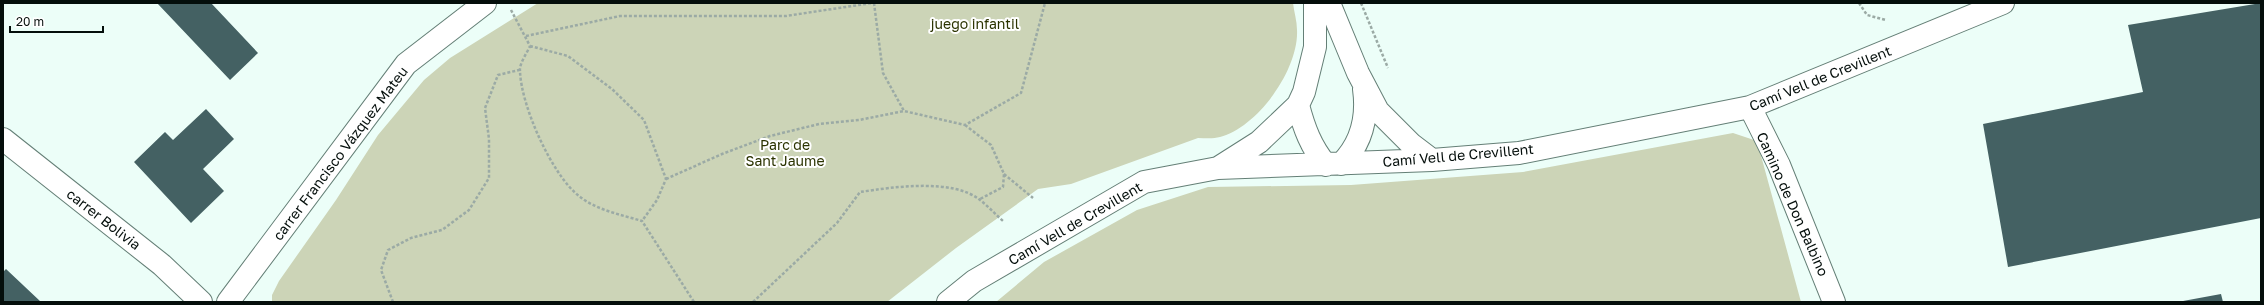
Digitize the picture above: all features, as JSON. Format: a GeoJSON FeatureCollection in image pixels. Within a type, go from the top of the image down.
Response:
{"type":"FeatureCollection","features":[{"type":"Feature","properties":{"kind":"street","name":"carrer Francisco Vázquez Mateu"},"geometry":{"type":"LineString","coordinates":[[228,302],[406,64],[485,3]]}},
{"type":"Feature","properties":{"kind":"street"},"geometry":{"type":"LineString","coordinates":[[1218,168],[1259,142],[1298,105],[1304,92],[1315,47],[1315,3]]}},
{"type":"Feature","properties":{"kind":"street"},"geometry":{"type":"LineString","coordinates":[[1329,3],[1364,85],[1378,112],[1411,144],[1432,160]]}},
{"type":"Feature","properties":{"kind":"street","name":"Camí Vell de Crevillent"},"geometry":{"type":"LineString","coordinates":[[948,302],[974,281],[1144,182],[1218,168],[1333,165],[1432,160],[1519,153],[1750,107],[2003,3]]}},
{"type":"Feature","properties":{"kind":"street"},"geometry":{"type":"LineString","coordinates":[[1298,105],[1306,134],[1316,153],[1333,165],[1353,152],[1363,128],[1366,112],[1364,85]]}},
{"type":"Feature","properties":{"kind":"street","name":"Camino de Don Balbino"},"geometry":{"type":"LineString","coordinates":[[1750,107],[1779,165],[1834,302]]}},
{"type":"Feature","properties":{"kind":"street","name":"carrer Bolivia"},"geometry":{"type":"LineString","coordinates":[[3,140],[162,265],[201,302]]}},
{"type":"Feature","properties":{"kind":"path"},"geometry":{"type":"LineString","coordinates":[[526,36],[620,16],[786,16],[873,3],[883,73],[904,112]]}},
{"type":"Feature","properties":{"kind":"path"},"geometry":{"type":"LineString","coordinates":[[965,125],[1021,93],[1045,3]]}},
{"type":"Feature","properties":{"kind":"path"},"geometry":{"type":"LineString","coordinates":[[1361,3],[1392,75]]}},
{"type":"Feature","properties":{"kind":"path"},"geometry":{"type":"LineString","coordinates":[[1859,3],[1867,15],[1884,21],[1890,18]]}},
{"type":"Feature","properties":{"kind":"path"},"geometry":{"type":"LineString","coordinates":[[509,7],[526,36],[530,46],[519,70],[523,94],[539,136],[554,166],[579,196],[611,212],[642,221],[694,302]]}},
{"type":"Feature","properties":{"kind":"path"},"geometry":{"type":"LineString","coordinates":[[530,46],[568,56],[612,89],[644,120],[666,179]]}},
{"type":"Feature","properties":{"kind":"path"},"geometry":{"type":"LineString","coordinates":[[393,302],[381,270],[388,250],[411,238],[442,230],[469,210],[489,178],[489,139],[485,108],[498,75],[519,70]]}},
{"type":"Feature","properties":{"kind":"path"},"geometry":{"type":"LineString","coordinates":[[642,221],[657,200],[666,179],[722,154],[770,136],[818,124],[859,120],[904,112],[965,125],[991,145],[1004,174],[1033,198]]}},
{"type":"Feature","properties":{"kind":"path"},"geometry":{"type":"LineString","coordinates":[[980,199],[1002,187],[1004,174]]}},
{"type":"Feature","properties":{"kind":"path"},"geometry":{"type":"LineString","coordinates":[[752,302],[837,223],[860,192],[907,186],[959,189],[980,199],[1002,221]]}},
{"type":"Feature","properties":{"kind":"green space","name":"Parc de Sant Jaume"},"geometry":{"type":"Polygon","coordinates":[[[538,3],[1293,3],[1297,30],[1296,45],[1284,78],[1262,109],[1248,122],[1234,131],[1217,138],[1198,138],[1071,184],[1038,189],[956,248],[887,302],[272,302],[272,295],[279,281],[336,200],[378,135],[424,80],[450,58],[538,3]]]}},
{"type":"Feature","properties":{"kind":"green space"},"geometry":{"type":"Polygon","coordinates":[[[1733,133],[1757,141],[1801,302],[996,302],[1044,262],[1137,210],[1208,187],[1351,185],[1523,172],[1733,133]]]}},
{"type":"Feature","properties":{"kind":"building"},"geometry":{"type":"Polygon","coordinates":[[[157,3],[211,3],[258,53],[230,80],[157,3]]]}},
{"type":"Feature","properties":{"kind":"building"},"geometry":{"type":"Polygon","coordinates":[[[2261,3],[2261,218],[2008,267],[1983,124],[2143,92],[2128,25],[2261,3]]]}},
{"type":"Feature","properties":{"kind":"building"},"geometry":{"type":"Polygon","coordinates":[[[206,109],[234,139],[203,169],[224,191],[191,223],[134,162],[165,132],[173,140],[206,109]]]}},
{"type":"Feature","properties":{"kind":"building"},"geometry":{"type":"Polygon","coordinates":[[[6,269],[41,302],[3,302],[3,272],[6,269]]]}},
{"type":"Feature","properties":{"kind":"building"},"geometry":{"type":"Polygon","coordinates":[[[2221,294],[2223,302],[2183,302],[2183,301],[2221,294]]]}},
{"type":"Feature","properties":{"kind":"park label","name":"juego infantil"},"geometry":{"type":"Point","coordinates":[975,23]}}]}
